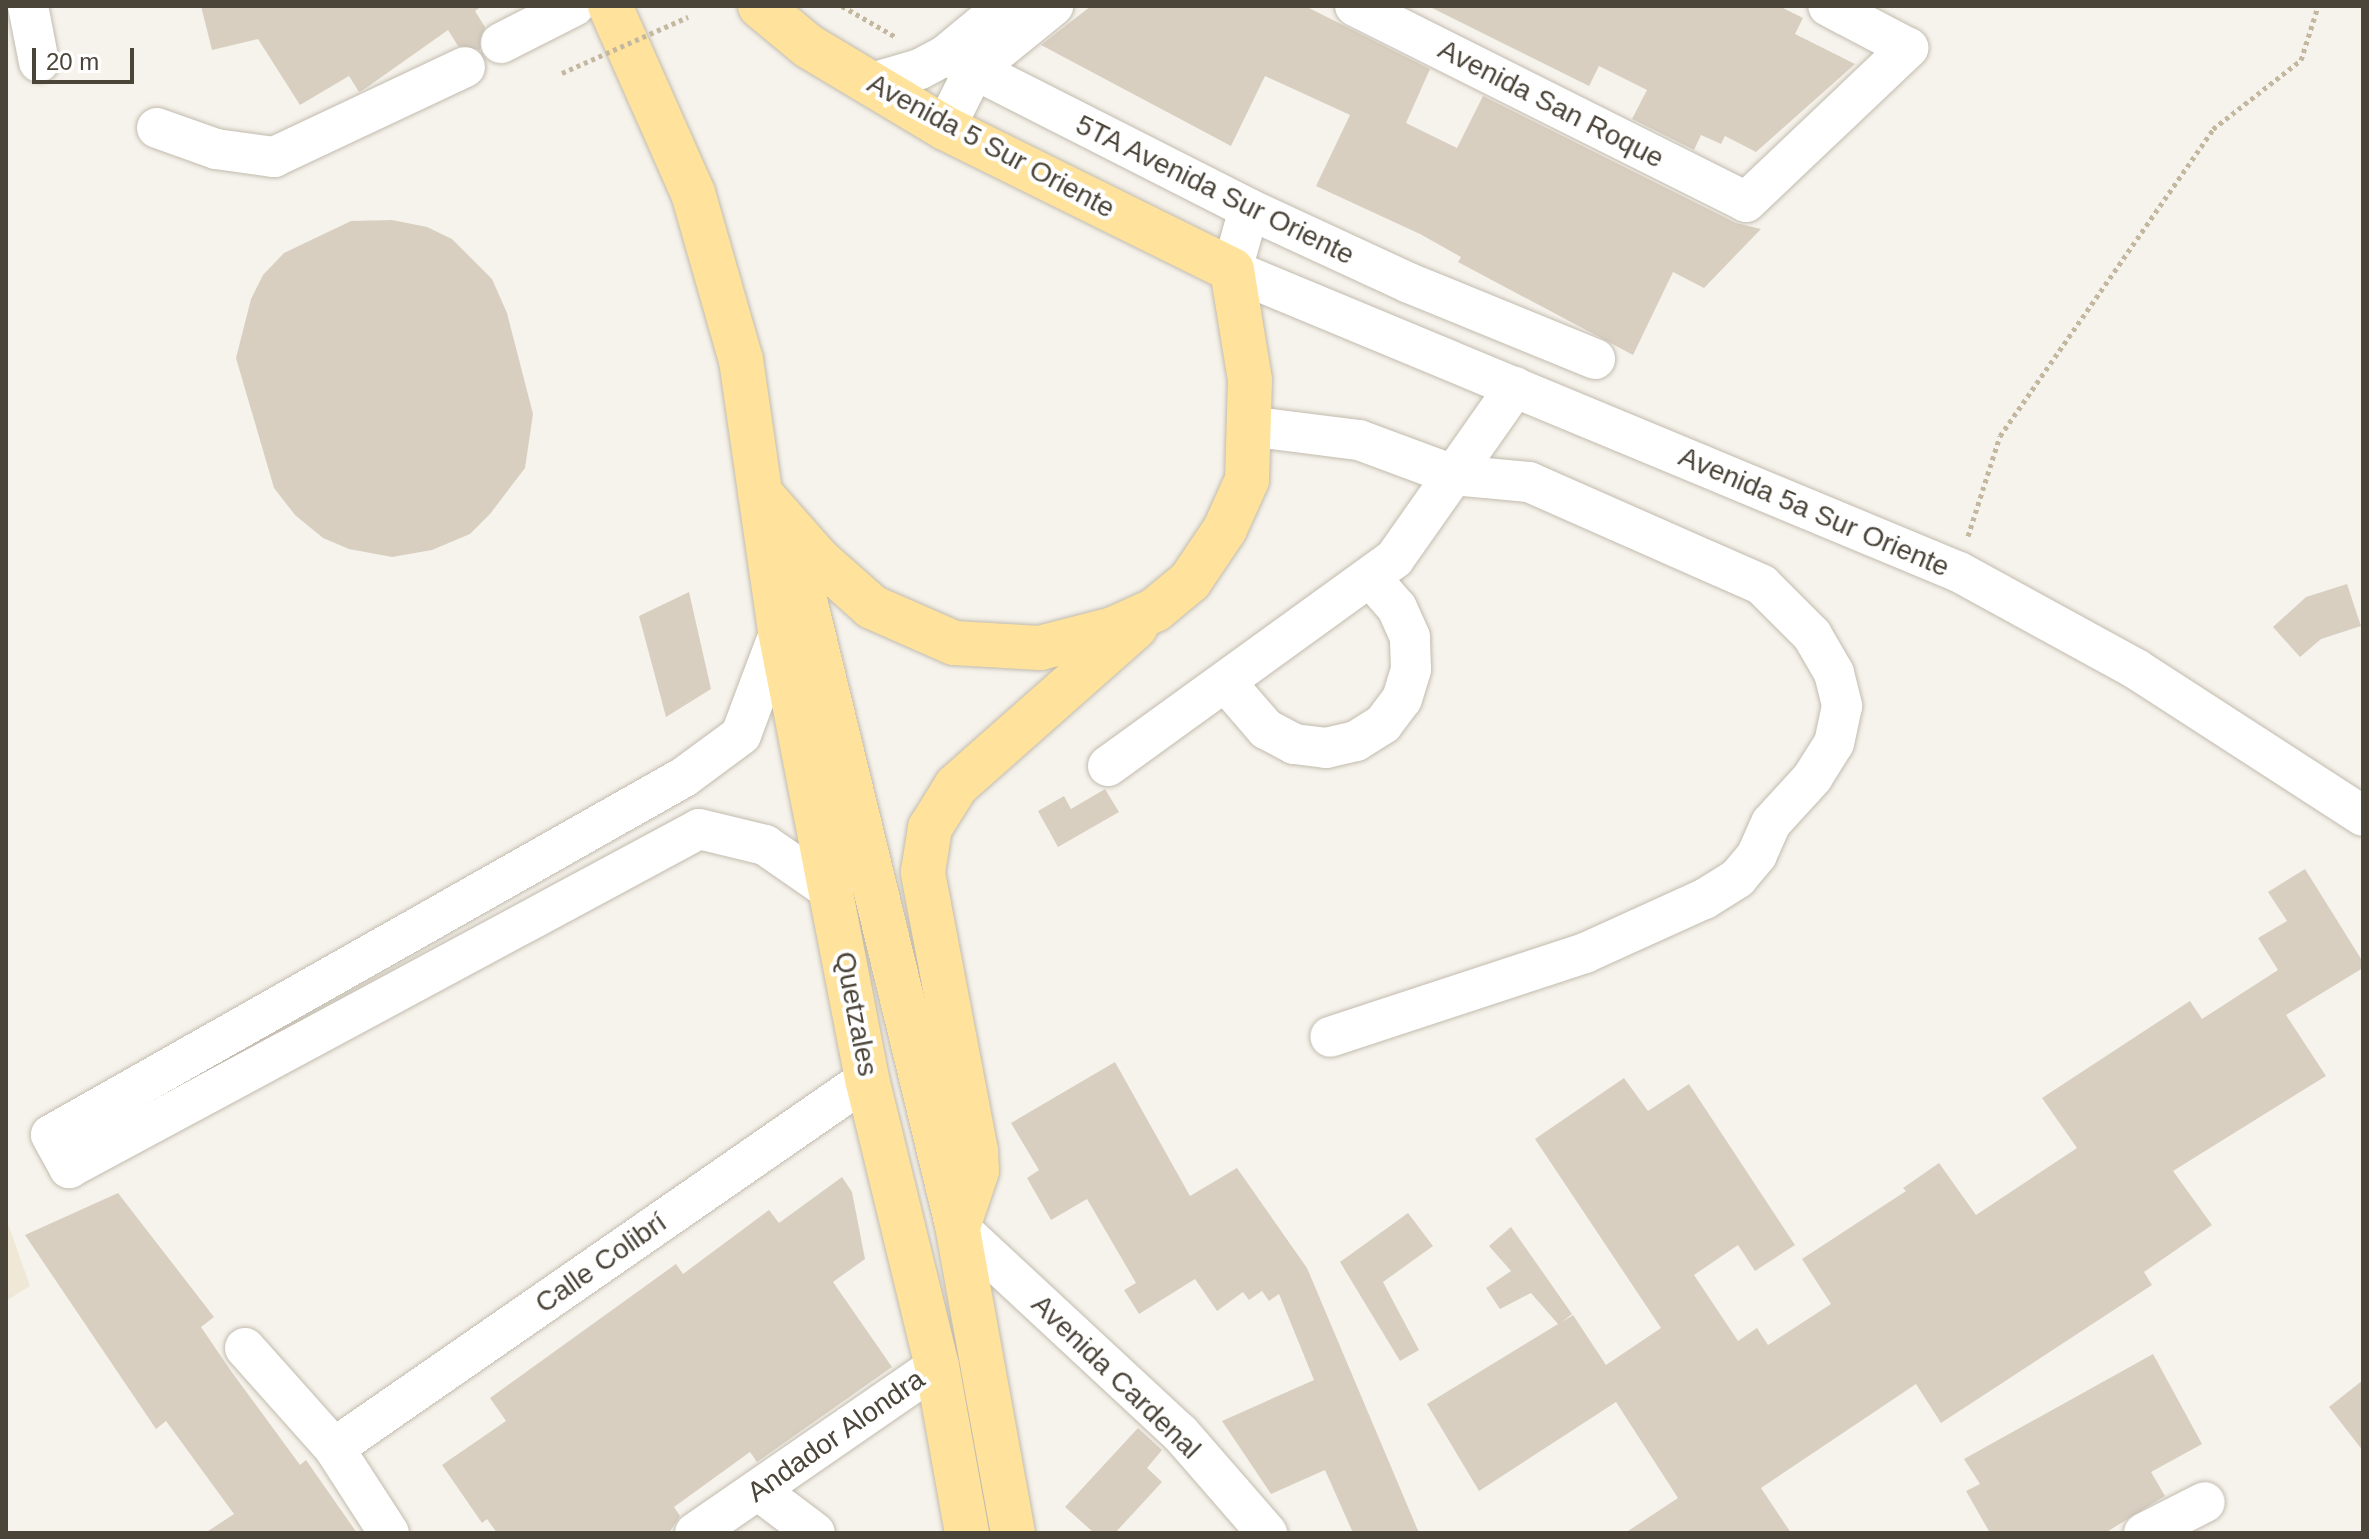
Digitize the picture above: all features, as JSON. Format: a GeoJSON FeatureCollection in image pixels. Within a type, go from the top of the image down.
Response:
{"type":"FeatureCollection","features":[{"type":"Feature","properties":{"kind":"main road"},"geometry":{"type":"LineString","coordinates":[[610,6],[693,193],[741,360],[773,507],[872,607],[954,643],[1040,648],[1113,629],[1155,610]]}},
{"type":"Feature","properties":{"kind":"main road","name":"Avenida 5 Sur Oriente"},"geometry":{"type":"LineString","coordinates":[[760,6],[808,46],[945,128],[1232,270]]}},
{"type":"Feature","properties":{"kind":"main road"},"geometry":{"type":"LineString","coordinates":[[958,1227],[977,1161],[923,872],[930,828],[956,786],[1190,581],[1225,529],[1247,480],[1250,380],[1232,270]]}},
{"type":"Feature","properties":{"kind":"main road","name":"Quetzales"},"geometry":{"type":"LineString","coordinates":[[773,507],[780,631],[867,1079],[937,1366],[967,1533]]}},
{"type":"Feature","properties":{"kind":"main road","name":"Quetzales"},"geometry":{"type":"LineString","coordinates":[[773,507],[958,1227],[1013,1533]]}},
{"type":"Feature","properties":{"kind":"street"},"geometry":{"type":"LineString","coordinates":[[28,6],[39,62]]}},
{"type":"Feature","properties":{"kind":"street"},"geometry":{"type":"LineString","coordinates":[[501,43],[574,6]]}},
{"type":"Feature","properties":{"kind":"street"},"geometry":{"type":"LineString","coordinates":[[945,128],[960,63],[1005,6]]}},
{"type":"Feature","properties":{"kind":"street"},"geometry":{"type":"LineString","coordinates":[[872,83],[920,69],[960,63],[1053,6]]}},
{"type":"Feature","properties":{"kind":"street","name":"Avenida San Roque"},"geometry":{"type":"LineString","coordinates":[[1355,6],[1746,202],[1908,48],[1828,6]]}},
{"type":"Feature","properties":{"kind":"street","name":"5TA Avenida Sur Oriente"},"geometry":{"type":"LineString","coordinates":[[960,63],[1249,209],[1409,283],[1595,359]]}},
{"type":"Feature","properties":{"kind":"street"},"geometry":{"type":"LineString","coordinates":[[157,128],[216,149],[274,157],[465,67]]}},
{"type":"Feature","properties":{"kind":"street"},"geometry":{"type":"LineString","coordinates":[[1232,270],[1249,209]]}},
{"type":"Feature","properties":{"kind":"street","name":"Avenida 5a Sur Oriente"},"geometry":{"type":"LineString","coordinates":[[1232,270],[1959,572],[2136,669],[2363,816]]}},
{"type":"Feature","properties":{"kind":"street"},"geometry":{"type":"LineString","coordinates":[[1108,766],[1372,579],[1409,542],[1515,387]]}},
{"type":"Feature","properties":{"kind":"street"},"geometry":{"type":"LineString","coordinates":[[1248,426],[1359,440],[1453,475],[1529,482],[1762,585],[1791,609],[1834,673],[1842,706],[1834,743],[1813,777],[1771,823],[1757,855],[1738,878],[1704,899],[1585,953],[1330,1037]]}},
{"type":"Feature","properties":{"kind":"street"},"geometry":{"type":"LineString","coordinates":[[1227,684],[1266,729],[1294,744],[1326,748],[1356,741],[1383,724],[1402,699],[1411,669],[1410,637],[1397,608],[1372,579]]}},
{"type":"Feature","properties":{"kind":"street"},"geometry":{"type":"LineString","coordinates":[[780,631],[741,735],[684,777],[51,1135],[69,1168],[699,829],[765,845],[833,892]]}},
{"type":"Feature","properties":{"kind":"street"},"geometry":{"type":"LineString","coordinates":[[325,980],[349,1017]]}},
{"type":"Feature","properties":{"kind":"street","name":"Calle Colibrí"},"geometry":{"type":"LineString","coordinates":[[334,1448],[867,1079]]}},
{"type":"Feature","properties":{"kind":"street","name":"Avenida Cardenal"},"geometry":{"type":"LineString","coordinates":[[958,1227],[1180,1433],[1267,1533]]}},
{"type":"Feature","properties":{"kind":"street"},"geometry":{"type":"LineString","coordinates":[[245,1348],[334,1448],[389,1533]]}},
{"type":"Feature","properties":{"kind":"street","name":"Andador Alondra"},"geometry":{"type":"LineString","coordinates":[[695,1533],[937,1366]]}},
{"type":"Feature","properties":{"kind":"street"},"geometry":{"type":"LineString","coordinates":[[758,1490],[815,1533]]}},
{"type":"Feature","properties":{"kind":"street"},"geometry":{"type":"LineString","coordinates":[[2144,1533],[2205,1502]]}},
{"type":"Feature","properties":{"kind":"path"},"geometry":{"type":"LineString","coordinates":[[842,6],[884,33],[960,63]]}},
{"type":"Feature","properties":{"kind":"path"},"geometry":{"type":"LineString","coordinates":[[1967,536],[2000,436],[2213,129],[2301,60],[2318,6]]}},
{"type":"Feature","properties":{"kind":"path"},"geometry":{"type":"LineString","coordinates":[[562,73],[688,17]]}},
{"type":"Feature","properties":{"kind":"shaded area"},"geometry":{"type":"Polygon","coordinates":[[[6,1218],[30,1286],[6,1301],[6,1218]]]}},
{"type":"Feature","properties":{"kind":"building"},"geometry":{"type":"Polygon","coordinates":[[[201,6],[482,6],[475,11],[485,27],[480,50],[458,46],[448,30],[359,92],[349,76],[300,105],[258,39],[212,50],[201,6]]]}},
{"type":"Feature","properties":{"kind":"building"},"geometry":{"type":"Polygon","coordinates":[[[1091,6],[1305,6],[1430,69],[1406,123],[1457,148],[1483,96],[1736,223],[1761,229],[1704,288],[1673,272],[1633,355],[1458,262],[1461,257],[1420,234],[1316,186],[1350,115],[1265,76],[1231,146],[1041,45],[1091,6]]]}},
{"type":"Feature","properties":{"kind":"building"},"geometry":{"type":"Polygon","coordinates":[[[1428,6],[1779,6],[1803,18],[1795,34],[1855,64],[1756,152],[1725,136],[1721,144],[1701,135],[1694,150],[1632,119],[1647,90],[1599,66],[1589,86],[1428,6]]]}},
{"type":"Feature","properties":{"kind":"building"},"geometry":{"type":"Polygon","coordinates":[[[392,220],[427,227],[452,239],[492,279],[507,313],[533,414],[525,468],[490,514],[470,534],[432,550],[392,557],[349,549],[323,538],[295,515],[274,488],[236,358],[251,299],[263,275],[284,253],[351,221],[392,220]]]}},
{"type":"Feature","properties":{"kind":"building"},"geometry":{"type":"Polygon","coordinates":[[[2347,584],[2361,626],[2321,639],[2300,657],[2273,627],[2306,597],[2347,584]]]}},
{"type":"Feature","properties":{"kind":"building"},"geometry":{"type":"Polygon","coordinates":[[[689,592],[711,689],[666,717],[639,616],[689,592]]]}},
{"type":"Feature","properties":{"kind":"building"},"geometry":{"type":"Polygon","coordinates":[[[1105,789],[1119,812],[1058,847],[1038,811],[1064,796],[1071,809],[1105,789]]]}},
{"type":"Feature","properties":{"kind":"building"},"geometry":{"type":"Polygon","coordinates":[[[2305,869],[2363,962],[2363,968],[2286,1015],[2326,1076],[2173,1171],[2212,1225],[2144,1272],[2152,1285],[1941,1423],[1916,1384],[1761,1488],[1791,1533],[1625,1533],[1678,1498],[1616,1402],[1479,1491],[1427,1404],[1558,1324],[1531,1293],[1500,1309],[1486,1288],[1511,1271],[1489,1246],[1511,1227],[1572,1314],[1562,1322],[1573,1315],[1606,1365],[1661,1328],[1535,1139],[1624,1078],[1648,1111],[1689,1084],[1795,1245],[1755,1271],[1738,1245],[1694,1275],[1738,1341],[1757,1328],[1768,1345],[1831,1304],[1802,1259],[1906,1191],[1903,1188],[1939,1163],[1976,1215],[2077,1148],[2042,1098],[2190,1001],[2202,1019],[2278,970],[2258,938],[2287,921],[2268,892],[2305,869]]]}},
{"type":"Feature","properties":{"kind":"building"},"geometry":{"type":"Polygon","coordinates":[[[1115,1062],[1190,1196],[1237,1168],[1307,1268],[1419,1533],[1353,1533],[1325,1470],[1271,1494],[1222,1421],[1314,1380],[1279,1294],[1269,1301],[1262,1291],[1249,1300],[1243,1292],[1217,1311],[1195,1279],[1139,1314],[1124,1290],[1136,1283],[1087,1199],[1051,1220],[1027,1178],[1039,1170],[1011,1123],[1115,1062]]]}},
{"type":"Feature","properties":{"kind":"building"},"geometry":{"type":"Polygon","coordinates":[[[842,1177],[852,1192],[865,1259],[833,1282],[892,1367],[757,1462],[750,1452],[674,1507],[680,1516],[669,1533],[497,1533],[487,1519],[482,1523],[442,1465],[506,1421],[490,1398],[676,1264],[683,1274],[769,1210],[779,1223],[842,1177]]]}},
{"type":"Feature","properties":{"kind":"building"},"geometry":{"type":"Polygon","coordinates":[[[118,1193],[214,1317],[201,1327],[231,1371],[300,1465],[306,1460],[357,1533],[205,1533],[234,1514],[166,1421],[156,1429],[25,1235],[118,1193]]]}},
{"type":"Feature","properties":{"kind":"building"},"geometry":{"type":"Polygon","coordinates":[[[1408,1213],[1433,1246],[1383,1282],[1419,1350],[1400,1361],[1340,1262],[1408,1213]]]}},
{"type":"Feature","properties":{"kind":"building"},"geometry":{"type":"Polygon","coordinates":[[[2153,1354],[2202,1444],[2151,1472],[2165,1496],[2105,1533],[1990,1533],[1966,1491],[1980,1484],[1964,1459],[2153,1354]]]}},
{"type":"Feature","properties":{"kind":"building"},"geometry":{"type":"Polygon","coordinates":[[[2363,1380],[2363,1451],[2329,1407],[2363,1380]]]}},
{"type":"Feature","properties":{"kind":"building"},"geometry":{"type":"Polygon","coordinates":[[[1138,1428],[1162,1450],[1147,1468],[1162,1482],[1115,1533],[1094,1533],[1065,1507],[1138,1428]]]}}]}
